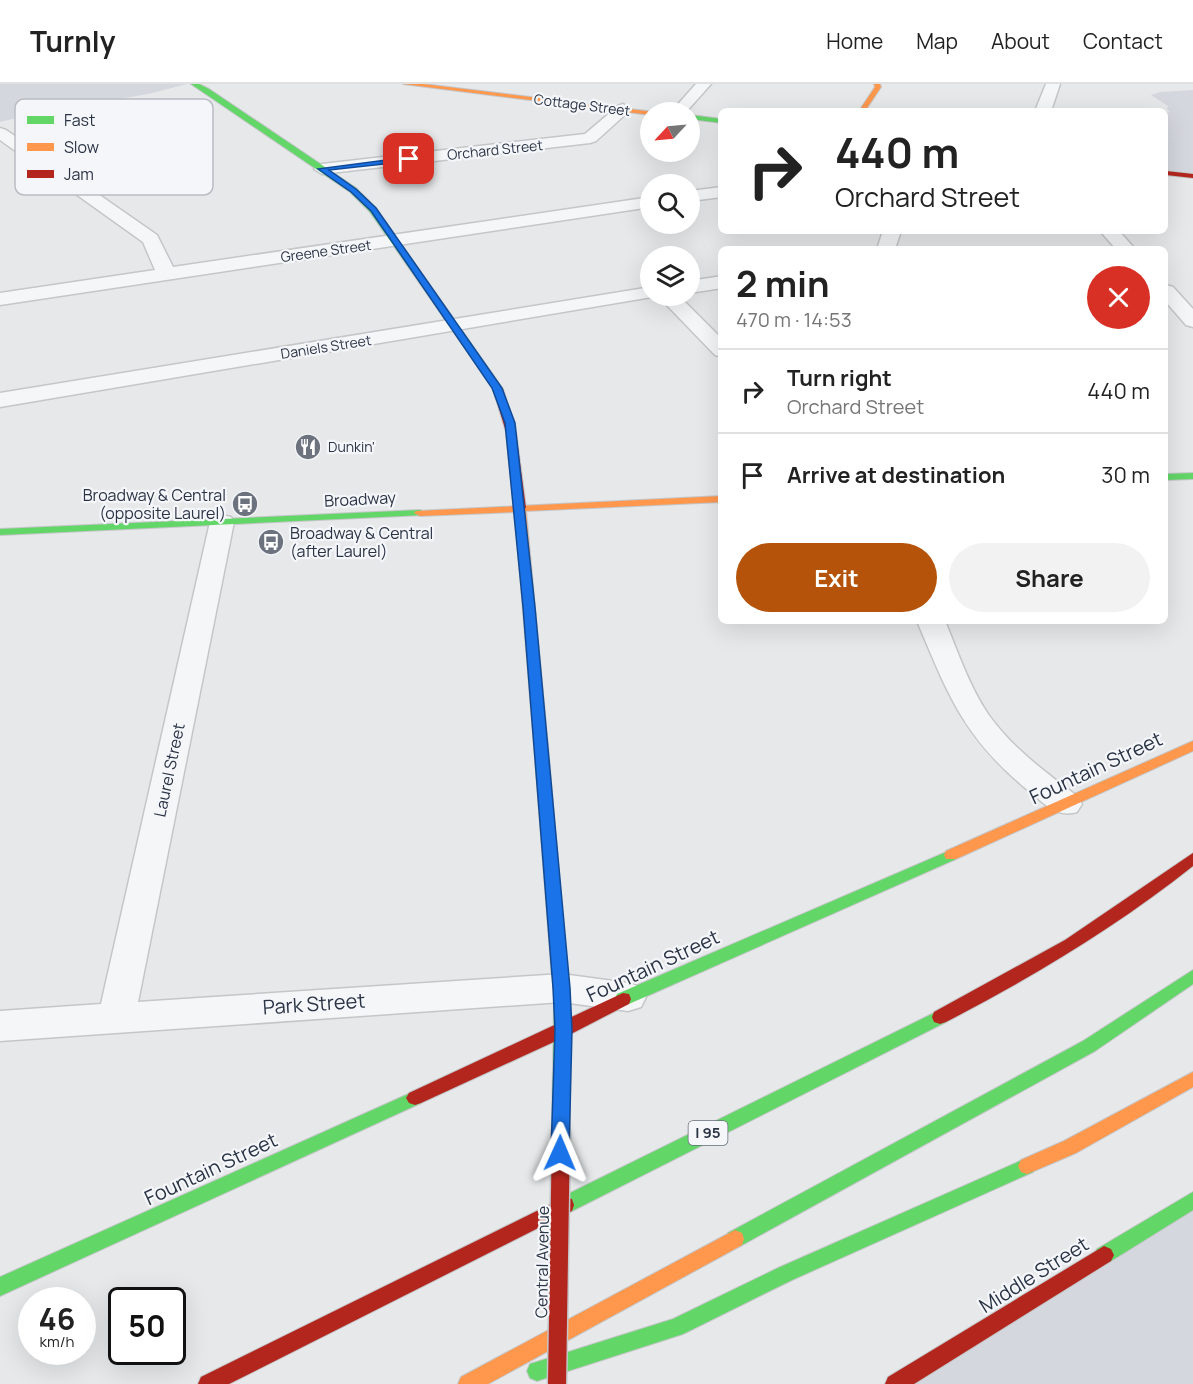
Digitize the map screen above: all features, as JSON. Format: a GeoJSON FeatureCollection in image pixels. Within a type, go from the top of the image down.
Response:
{"type":"FeatureCollection","features":[{"type":"Feature","properties":{"kind":"main road","name":"Central Avenue"},"geometry":{"type":"LineString","coordinates":[[194,84],[205,87],[365,200],[497,388],[506,406],[520,508],[562,988],[557,1384]]}},
{"type":"Feature","properties":{"kind":"main road","name":"Cottage Street"},"geometry":{"type":"LineString","coordinates":[[406,84],[640,111]]}},
{"type":"Feature","properties":{"kind":"main road"},"geometry":{"type":"LineString","coordinates":[[864,108],[878,87],[877,84]]}},
{"type":"Feature","properties":{"kind":"main road"},"geometry":{"type":"LineString","coordinates":[[700,118],[718,120]]}},
{"type":"Feature","properties":{"kind":"main road"},"geometry":{"type":"LineString","coordinates":[[1168,173],[1193,176]]}},
{"type":"Feature","properties":{"kind":"main road"},"geometry":{"type":"LineString","coordinates":[[1168,477],[1193,476]]}},
{"type":"Feature","properties":{"kind":"main road","name":"Broadway"},"geometry":{"type":"LineString","coordinates":[[0,532],[718,499]]}},
{"type":"Feature","properties":{"kind":"main road","name":"Fountain Street"},"geometry":{"type":"LineString","coordinates":[[0,1287],[563,1030],[628,997],[1193,746]]}},
{"type":"Feature","properties":{"kind":"main road","name":"I 95"},"geometry":{"type":"LineString","coordinates":[[208,1384],[981,996],[1081,940],[1127,911],[1193,858]]}},
{"type":"Feature","properties":{"kind":"main road"},"geometry":{"type":"LineString","coordinates":[[468,1384],[1026,1082],[1089,1046],[1193,976]]}},
{"type":"Feature","properties":{"kind":"main road"},"geometry":{"type":"LineString","coordinates":[[518,1377],[676,1327],[784,1274],[1070,1147],[1193,1079]]}},
{"type":"Feature","properties":{"kind":"main road","name":"Middle Street"},"geometry":{"type":"LineString","coordinates":[[894,1384],[1193,1200]]}},
{"type":"Feature","properties":{"kind":"street"},"geometry":{"type":"LineString","coordinates":[[687,102],[704,84]]}},
{"type":"Feature","properties":{"kind":"street"},"geometry":{"type":"LineString","coordinates":[[1044,108],[1053,84]]}},
{"type":"Feature","properties":{"kind":"street","name":"Orchard Street"},"geometry":{"type":"LineString","coordinates":[[322,169],[590,138],[623,110]]}},
{"type":"Feature","properties":{"kind":"street"},"geometry":{"type":"LineString","coordinates":[[0,133],[15,144]]}},
{"type":"Feature","properties":{"kind":"street"},"geometry":{"type":"LineString","coordinates":[[700,195],[718,192]]}},
{"type":"Feature","properties":{"kind":"street"},"geometry":{"type":"LineString","coordinates":[[88,195],[151,239],[167,274]]}},
{"type":"Feature","properties":{"kind":"street","name":"Greene Street"},"geometry":{"type":"LineString","coordinates":[[0,299],[640,204]]}},
{"type":"Feature","properties":{"kind":"street"},"geometry":{"type":"LineString","coordinates":[[1112,234],[1123,246]]}},
{"type":"Feature","properties":{"kind":"street"},"geometry":{"type":"LineString","coordinates":[[700,285],[718,283]]}},
{"type":"Feature","properties":{"kind":"street"},"geometry":{"type":"LineString","coordinates":[[1168,293],[1193,321]]}},
{"type":"Feature","properties":{"kind":"street","name":"Daniels Street"},"geometry":{"type":"LineString","coordinates":[[0,400],[640,295]]}},
{"type":"Feature","properties":{"kind":"street"},"geometry":{"type":"LineString","coordinates":[[678,306],[718,347]]}},
{"type":"Feature","properties":{"kind":"street","name":"Laurel Street"},"geometry":{"type":"LineString","coordinates":[[116,1018],[222,522]]}},
{"type":"Feature","properties":{"kind":"street"},"geometry":{"type":"LineString","coordinates":[[932,624],[960,688],[986,732],[1006,754],[1066,804]]}},
{"type":"Feature","properties":{"kind":"street","name":"Park Street"},"geometry":{"type":"LineString","coordinates":[[0,1026],[562,988],[628,997]]}},
{"type":"Feature","properties":{"kind":"shaded area"},"geometry":{"type":"Polygon","coordinates":[[[0,84],[187,84],[118,99],[15,99],[15,118],[0,122],[0,84]]]}},
{"type":"Feature","properties":{"kind":"shaded area"},"geometry":{"type":"Polygon","coordinates":[[[1193,90],[1193,173],[1168,170],[1168,112],[1170,112],[1168,106],[1151,95],[1160,92],[1193,90]]]}},
{"type":"Feature","properties":{"kind":"shaded area"},"geometry":{"type":"Polygon","coordinates":[[[1193,1195],[1193,1384],[900,1384],[1193,1195]]]}},
{"type":"Feature","properties":{"kind":"traffic: fast"},"geometry":{"type":"LineString","coordinates":[[194,84],[207,90],[353,190],[373,210],[498,389]]}},
{"type":"Feature","properties":{"kind":"traffic: fast"},"geometry":{"type":"LineString","coordinates":[[700,118],[718,120]]}},
{"type":"Feature","properties":{"kind":"traffic: fast"},"geometry":{"type":"LineString","coordinates":[[1168,477],[1193,476]]}},
{"type":"Feature","properties":{"kind":"traffic: fast"},"geometry":{"type":"LineString","coordinates":[[0,532],[420,513]]}},
{"type":"Feature","properties":{"kind":"traffic: fast"},"geometry":{"type":"LineString","coordinates":[[623,999],[951,855]]}},
{"type":"Feature","properties":{"kind":"traffic: fast"},"geometry":{"type":"LineString","coordinates":[[735,1239],[1089,1046],[1193,976]]}},
{"type":"Feature","properties":{"kind":"traffic: fast"},"geometry":{"type":"LineString","coordinates":[[561,1130],[562,1004]]}},
{"type":"Feature","properties":{"kind":"traffic: fast"},"geometry":{"type":"LineString","coordinates":[[565,1205],[940,1017]]}},
{"type":"Feature","properties":{"kind":"traffic: fast"},"geometry":{"type":"LineString","coordinates":[[0,1287],[415,1098]]}},
{"type":"Feature","properties":{"kind":"traffic: fast"},"geometry":{"type":"LineString","coordinates":[[537,1371],[676,1327],[785,1274],[1027,1166]]}},
{"type":"Feature","properties":{"kind":"traffic: fast"},"geometry":{"type":"LineString","coordinates":[[1104,1255],[1193,1200]]}},
{"type":"Feature","properties":{"kind":"traffic: slow"},"geometry":{"type":"LineString","coordinates":[[406,84],[640,112]]}},
{"type":"Feature","properties":{"kind":"traffic: slow"},"geometry":{"type":"LineString","coordinates":[[864,108],[878,87],[877,84]]}},
{"type":"Feature","properties":{"kind":"traffic: slow"},"geometry":{"type":"LineString","coordinates":[[420,513],[718,499]]}},
{"type":"Feature","properties":{"kind":"traffic: slow"},"geometry":{"type":"LineString","coordinates":[[520,508],[542,758]]}},
{"type":"Feature","properties":{"kind":"traffic: slow"},"geometry":{"type":"LineString","coordinates":[[951,855],[1193,746]]}},
{"type":"Feature","properties":{"kind":"traffic: slow"},"geometry":{"type":"LineString","coordinates":[[1027,1166],[1070,1147],[1193,1079]]}},
{"type":"Feature","properties":{"kind":"traffic: slow"},"geometry":{"type":"LineString","coordinates":[[468,1384],[735,1239]]}},
{"type":"Feature","properties":{"kind":"traffic: jam"},"geometry":{"type":"LineString","coordinates":[[1168,173],[1193,176]]}},
{"type":"Feature","properties":{"kind":"traffic: jam"},"geometry":{"type":"LineString","coordinates":[[498,389],[511,432],[520,508]]}},
{"type":"Feature","properties":{"kind":"traffic: jam"},"geometry":{"type":"LineString","coordinates":[[542,758],[562,1004]]}},
{"type":"Feature","properties":{"kind":"traffic: jam"},"geometry":{"type":"LineString","coordinates":[[940,1017],[1071,945],[1133,904],[1193,858]]}},
{"type":"Feature","properties":{"kind":"traffic: jam"},"geometry":{"type":"LineString","coordinates":[[415,1098],[563,1030],[623,999]]}},
{"type":"Feature","properties":{"kind":"traffic: jam"},"geometry":{"type":"LineString","coordinates":[[557,1384],[561,1130]]}},
{"type":"Feature","properties":{"kind":"traffic: jam"},"geometry":{"type":"LineString","coordinates":[[208,1384],[565,1205]]}},
{"type":"Feature","properties":{"kind":"traffic: jam"},"geometry":{"type":"LineString","coordinates":[[895,1384],[1104,1255]]}},
{"type":"Feature","properties":{"kind":"place","name":"Dunkin'"},"geometry":{"type":"Point","coordinates":[308,447]}},
{"type":"Feature","properties":{"kind":"place","name":"Broadway & Central (opposite Laurel)"},"geometry":{"type":"Point","coordinates":[245,504]}},
{"type":"Feature","properties":{"kind":"place","name":"Broadway & Central (after Laurel)"},"geometry":{"type":"Point","coordinates":[271,542]}},
{"type":"Feature","properties":{"kind":"route"},"geometry":{"type":"LineString","coordinates":[[409,159],[322,169],[353,190],[374,210],[497,388],[506,406],[519,493],[562,988],[560,1153]]}}]}
